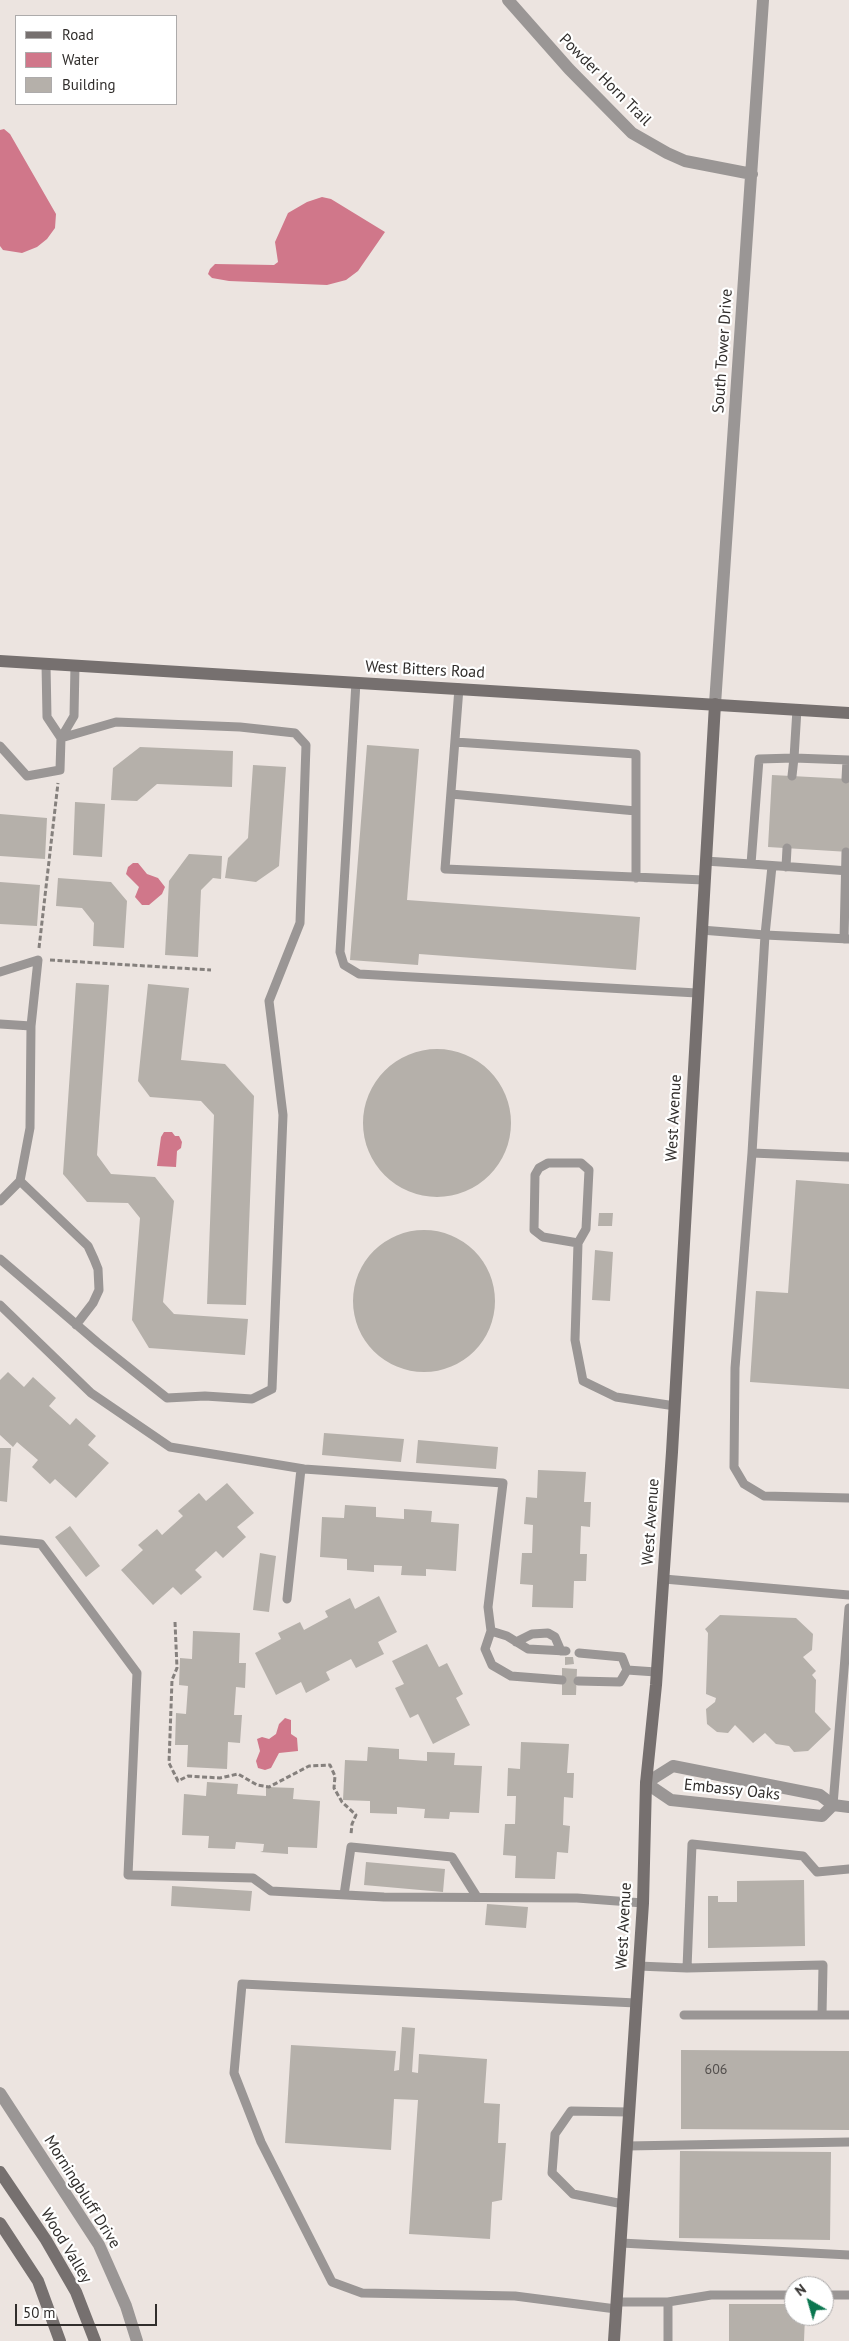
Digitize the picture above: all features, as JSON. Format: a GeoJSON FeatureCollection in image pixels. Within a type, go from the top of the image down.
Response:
{"type":"FeatureCollection","features":[{"type":"Feature","properties":{"kind":"main road","name":"West Bitters Road"},"geometry":{"type":"LineString","coordinates":[[0,661],[849,713]]}},
{"type":"Feature","properties":{"kind":"main road","name":"West Avenue"},"geometry":{"type":"LineString","coordinates":[[614,2341],[643,1902],[646,1782],[664,1579],[675,1406],[715,704]]}},
{"type":"Feature","properties":{"kind":"main road","name":"Wood Valley"},"geometry":{"type":"LineString","coordinates":[[0,2172],[46,2240],[76,2292],[94,2341]]}},
{"type":"Feature","properties":{"kind":"main road"},"geometry":{"type":"LineString","coordinates":[[0,2223],[38,2281],[60,2341]]}},
{"type":"Feature","properties":{"kind":"street","name":"Powder Horn Trail"},"geometry":{"type":"LineString","coordinates":[[508,0],[569,69],[632,133],[649,144],[685,161],[752,174]]}},
{"type":"Feature","properties":{"kind":"street","name":"South Tower Drive"},"geometry":{"type":"LineString","coordinates":[[715,704],[763,0]]}},
{"type":"Feature","properties":{"kind":"street","name":"Embassy Oaks"},"geometry":{"type":"LineString","coordinates":[[833,1805],[822,1816],[671,1800],[646,1782],[673,1766],[820,1795],[833,1805],[849,1807]]}},
{"type":"Feature","properties":{"kind":"street","name":"Morningbluff Drive"},"geometry":{"type":"LineString","coordinates":[[0,2093],[99,2245],[126,2306],[137,2341]]}},
{"type":"Feature","properties":{"kind":"lane"},"geometry":{"type":"LineString","coordinates":[[46,664],[47,717],[62,738]]}},
{"type":"Feature","properties":{"kind":"lane"},"geometry":{"type":"LineString","coordinates":[[0,746],[27,776],[60,770],[62,738],[74,716],[76,665]]}},
{"type":"Feature","properties":{"kind":"lane"},"geometry":{"type":"LineString","coordinates":[[356,682],[340,952],[344,965],[359,974],[698,993]]}},
{"type":"Feature","properties":{"kind":"lane"},"geometry":{"type":"LineString","coordinates":[[459,688],[445,869],[704,880]]}},
{"type":"Feature","properties":{"kind":"lane"},"geometry":{"type":"LineString","coordinates":[[792,776],[796,709]]}},
{"type":"Feature","properties":{"kind":"lane"},"geometry":{"type":"LineString","coordinates":[[0,1259],[76,1325],[166,1398],[205,1396],[252,1399],[272,1388],[283,1115],[268,1001],[300,922],[306,745],[295,733],[240,727],[116,722],[62,738]]}},
{"type":"Feature","properties":{"kind":"lane"},"geometry":{"type":"LineString","coordinates":[[455,742],[636,754],[636,878]]}},
{"type":"Feature","properties":{"kind":"lane"},"geometry":{"type":"LineString","coordinates":[[751,864],[759,760],[794,758],[848,760],[846,779]]}},
{"type":"Feature","properties":{"kind":"lane"},"geometry":{"type":"LineString","coordinates":[[451,794],[636,812]]}},
{"type":"Feature","properties":{"kind":"lane"},"geometry":{"type":"LineString","coordinates":[[786,867],[787,848]]}},
{"type":"Feature","properties":{"kind":"lane"},"geometry":{"type":"LineString","coordinates":[[701,930],[847,939],[848,871],[846,852]]}},
{"type":"Feature","properties":{"kind":"lane"},"geometry":{"type":"LineString","coordinates":[[705,861],[848,871]]}},
{"type":"Feature","properties":{"kind":"lane"},"geometry":{"type":"LineString","coordinates":[[772,866],[764,935],[752,1152],[735,1368],[734,1467],[744,1484],[764,1496],[849,1498]]}},
{"type":"Feature","properties":{"kind":"lane"},"geometry":{"type":"LineString","coordinates":[[0,972],[38,960],[31,1026],[30,1128],[20,1181],[0,1201]]}},
{"type":"Feature","properties":{"kind":"lane"},"geometry":{"type":"LineString","coordinates":[[0,1024],[31,1026]]}},
{"type":"Feature","properties":{"kind":"lane"},"geometry":{"type":"LineString","coordinates":[[752,1152],[849,1157]]}},
{"type":"Feature","properties":{"kind":"lane"},"geometry":{"type":"LineString","coordinates":[[578,1242],[544,1238],[534,1230],[535,1176],[539,1168],[548,1163],[581,1163],[589,1170],[586,1229],[578,1242],[575,1340],[582,1381],[616,1397],[675,1406]]}},
{"type":"Feature","properties":{"kind":"lane"},"geometry":{"type":"LineString","coordinates":[[20,1181],[88,1246],[98,1269],[99,1290],[93,1303],[76,1325]]}},
{"type":"Feature","properties":{"kind":"lane"},"geometry":{"type":"LineString","coordinates":[[0,1305],[91,1393],[170,1447],[301,1469],[503,1483],[488,1607],[490,1631],[484,1649],[492,1665],[511,1676],[562,1680]]}},
{"type":"Feature","properties":{"kind":"lane"},"geometry":{"type":"LineString","coordinates":[[287,1599],[301,1469]]}},
{"type":"Feature","properties":{"kind":"lane"},"geometry":{"type":"LineString","coordinates":[[0,1540],[41,1544],[137,1673],[128,1875],[253,1878],[271,1891],[344,1895],[577,1898],[643,1902]]}},
{"type":"Feature","properties":{"kind":"lane"},"geometry":{"type":"LineString","coordinates":[[664,1579],[849,1595]]}},
{"type":"Feature","properties":{"kind":"lane"},"geometry":{"type":"LineString","coordinates":[[833,1805],[849,1608]]}},
{"type":"Feature","properties":{"kind":"lane"},"geometry":{"type":"LineString","coordinates":[[490,1631],[528,1649],[564,1651],[555,1637],[548,1633],[532,1634],[516,1642]]}},
{"type":"Feature","properties":{"kind":"lane"},"geometry":{"type":"LineString","coordinates":[[579,1653],[622,1657],[627,1670]]}},
{"type":"Feature","properties":{"kind":"lane"},"geometry":{"type":"LineString","coordinates":[[627,1670],[656,1672]]}},
{"type":"Feature","properties":{"kind":"lane"},"geometry":{"type":"LineString","coordinates":[[578,1681],[620,1682],[627,1670]]}},
{"type":"Feature","properties":{"kind":"lane"},"geometry":{"type":"LineString","coordinates":[[687,1968],[692,1844],[803,1856],[817,1872],[849,1869]]}},
{"type":"Feature","properties":{"kind":"lane"},"geometry":{"type":"LineString","coordinates":[[344,1895],[351,1847],[452,1857],[477,1897]]}},
{"type":"Feature","properties":{"kind":"lane"},"geometry":{"type":"LineString","coordinates":[[638,1966],[687,1968],[823,1964],[822,2015]]}},
{"type":"Feature","properties":{"kind":"lane"},"geometry":{"type":"LineString","coordinates":[[636,2003],[242,1984],[234,2073],[261,2142],[332,2282],[362,2293],[515,2296],[617,2305],[668,2302],[711,2296],[784,2295]]}},
{"type":"Feature","properties":{"kind":"lane"},"geometry":{"type":"LineString","coordinates":[[684,2015],[849,2015]]}},
{"type":"Feature","properties":{"kind":"lane"},"geometry":{"type":"LineString","coordinates":[[623,2204],[573,2194],[552,2173],[555,2134],[571,2111],[629,2112]]}},
{"type":"Feature","properties":{"kind":"lane"},"geometry":{"type":"LineString","coordinates":[[627,2146],[849,2142]]}},
{"type":"Feature","properties":{"kind":"lane"},"geometry":{"type":"LineString","coordinates":[[620,2243],[849,2255]]}},
{"type":"Feature","properties":{"kind":"lane"},"geometry":{"type":"LineString","coordinates":[[834,2295],[849,2295]]}},
{"type":"Feature","properties":{"kind":"lane"},"geometry":{"type":"LineString","coordinates":[[668,2302],[668,2341]]}},
{"type":"Feature","properties":{"kind":"path"},"geometry":{"type":"LineString","coordinates":[[60,770],[38,960],[211,970]]}},
{"type":"Feature","properties":{"kind":"path"},"geometry":{"type":"LineString","coordinates":[[174,1622],[177,1668],[172,1680],[169,1763],[178,1781],[188,1776],[220,1778],[238,1774],[257,1785],[269,1786],[309,1766],[330,1765],[335,1776],[334,1788],[342,1802],[356,1815],[352,1824],[351,1847]]}},
{"type":"Feature","properties":{"kind":"water"},"geometry":{"type":"Polygon","coordinates":[[[4,129],[10,134],[56,214],[55,228],[47,239],[37,247],[22,253],[3,250],[0,246],[0,130],[4,129]]]}},
{"type":"Feature","properties":{"kind":"water"},"geometry":{"type":"Polygon","coordinates":[[[322,197],[331,199],[385,232],[358,271],[346,280],[327,285],[229,281],[212,278],[208,274],[215,264],[274,265],[278,262],[275,242],[288,213],[307,202],[322,197]]]}},
{"type":"Feature","properties":{"kind":"water"},"geometry":{"type":"Polygon","coordinates":[[[133,863],[138,863],[147,874],[158,878],[165,887],[162,894],[149,905],[142,905],[135,897],[139,887],[126,874],[128,867],[133,863]]]}},
{"type":"Feature","properties":{"kind":"water"},"geometry":{"type":"Polygon","coordinates":[[[164,1132],[172,1132],[175,1136],[179,1136],[182,1142],[181,1148],[177,1151],[176,1167],[157,1166],[161,1137],[164,1132]]]}},
{"type":"Feature","properties":{"kind":"water"},"geometry":{"type":"Polygon","coordinates":[[[285,1718],[291,1720],[291,1734],[297,1738],[298,1751],[279,1753],[271,1768],[265,1770],[258,1768],[256,1761],[260,1751],[257,1739],[262,1737],[269,1739],[276,1734],[279,1724],[285,1718]]]}},
{"type":"Feature","properties":{"kind":"building"},"geometry":{"type":"Polygon","coordinates":[[[367,745],[419,749],[407,900],[640,917],[636,970],[419,954],[418,965],[350,960],[367,745]]]}},
{"type":"Feature","properties":{"kind":"building"},"geometry":{"type":"Polygon","coordinates":[[[140,747],[233,751],[232,787],[157,784],[137,801],[111,800],[113,768],[140,747]]]}},
{"type":"Feature","properties":{"kind":"building"},"geometry":{"type":"Polygon","coordinates":[[[253,765],[286,767],[279,866],[256,882],[225,878],[228,858],[248,838],[253,765]]]}},
{"type":"Feature","properties":{"kind":"building"},"geometry":{"type":"Polygon","coordinates":[[[772,775],[849,779],[849,852],[768,847],[772,775]]]}},
{"type":"Feature","properties":{"kind":"building"},"geometry":{"type":"Polygon","coordinates":[[[75,802],[105,804],[102,857],[73,855],[75,802]]]}},
{"type":"Feature","properties":{"kind":"building"},"geometry":{"type":"Polygon","coordinates":[[[0,814],[47,818],[45,859],[0,856],[0,814]]]}},
{"type":"Feature","properties":{"kind":"building"},"geometry":{"type":"Polygon","coordinates":[[[189,854],[222,856],[221,879],[213,878],[201,890],[198,957],[165,955],[169,881],[189,854]]]}},
{"type":"Feature","properties":{"kind":"building"},"geometry":{"type":"Polygon","coordinates":[[[58,878],[111,882],[127,901],[124,948],[93,946],[94,923],[82,908],[56,906],[58,878]]]}},
{"type":"Feature","properties":{"kind":"building"},"geometry":{"type":"Polygon","coordinates":[[[0,882],[40,885],[37,926],[0,924],[0,882]]]}},
{"type":"Feature","properties":{"kind":"building"},"geometry":{"type":"Polygon","coordinates":[[[76,983],[109,985],[97,1155],[111,1174],[155,1177],[174,1201],[163,1302],[174,1314],[248,1319],[245,1355],[149,1348],[132,1320],[140,1218],[128,1203],[87,1202],[63,1174],[76,983]]]}},
{"type":"Feature","properties":{"kind":"building"},"geometry":{"type":"Polygon","coordinates":[[[148,984],[189,988],[181,1060],[225,1064],[254,1096],[246,1305],[207,1304],[214,1115],[201,1101],[150,1097],[138,1081],[148,984]]]}},
{"type":"Feature","properties":{"kind":"building"},"geometry":{"type":"Polygon","coordinates":[[[437,1049],[452,1050],[465,1054],[490,1070],[506,1095],[510,1108],[510,1138],[506,1151],[490,1176],[465,1192],[452,1196],[437,1197],[422,1196],[409,1192],[384,1176],[368,1151],[364,1138],[363,1123],[364,1108],[368,1095],[384,1070],[409,1054],[422,1050],[437,1049]]]}},
{"type":"Feature","properties":{"kind":"building"},"geometry":{"type":"Polygon","coordinates":[[[796,1180],[849,1184],[849,1389],[750,1382],[756,1291],[788,1293],[796,1180]]]}},
{"type":"Feature","properties":{"kind":"building"},"geometry":{"type":"Polygon","coordinates":[[[599,1213],[613,1213],[612,1226],[598,1226],[599,1213]]]}},
{"type":"Feature","properties":{"kind":"building"},"geometry":{"type":"Polygon","coordinates":[[[424,1230],[438,1231],[451,1235],[464,1242],[474,1251],[483,1261],[490,1274],[494,1287],[494,1315],[490,1328],[483,1341],[474,1351],[464,1360],[451,1367],[438,1371],[424,1372],[410,1371],[397,1367],[384,1360],[374,1351],[365,1341],[358,1328],[354,1315],[353,1301],[354,1287],[358,1274],[365,1261],[374,1251],[384,1242],[397,1235],[410,1231],[424,1230]]]}},
{"type":"Feature","properties":{"kind":"building"},"geometry":{"type":"Polygon","coordinates":[[[595,1250],[613,1252],[610,1301],[592,1300],[595,1250]]]}},
{"type":"Feature","properties":{"kind":"building"},"geometry":{"type":"Polygon","coordinates":[[[8,1372],[24,1387],[33,1377],[56,1398],[49,1406],[70,1425],[76,1418],[96,1436],[88,1445],[109,1463],[76,1498],[55,1479],[50,1484],[32,1467],[38,1460],[17,1442],[13,1447],[0,1435],[0,1380],[8,1372]]]}},
{"type":"Feature","properties":{"kind":"building"},"geometry":{"type":"Polygon","coordinates":[[[324,1433],[404,1439],[401,1462],[322,1455],[324,1433]]]}},
{"type":"Feature","properties":{"kind":"building"},"geometry":{"type":"Polygon","coordinates":[[[418,1440],[498,1447],[496,1469],[416,1463],[418,1440]]]}},
{"type":"Feature","properties":{"kind":"building"},"geometry":{"type":"Polygon","coordinates":[[[0,1448],[11,1448],[7,1502],[0,1501],[0,1448]]]}},
{"type":"Feature","properties":{"kind":"building"},"geometry":{"type":"Polygon","coordinates":[[[538,1470],[586,1472],[584,1502],[591,1502],[590,1527],[581,1526],[580,1554],[587,1554],[586,1581],[574,1581],[573,1608],[532,1607],[533,1585],[520,1584],[522,1553],[532,1553],[533,1525],[524,1524],[526,1497],[537,1498],[538,1470]]]}},
{"type":"Feature","properties":{"kind":"building"},"geometry":{"type":"Polygon","coordinates":[[[227,1483],[254,1513],[237,1527],[246,1537],[223,1558],[216,1551],[195,1570],[202,1577],[181,1595],[173,1587],[153,1605],[121,1570],[143,1550],[138,1545],[157,1529],[162,1535],[183,1516],[178,1511],[199,1493],[206,1501],[227,1483]]]}},
{"type":"Feature","properties":{"kind":"building"},"geometry":{"type":"Polygon","coordinates":[[[345,1505],[376,1507],[376,1517],[404,1519],[404,1509],[432,1511],[431,1522],[459,1524],[456,1571],[426,1569],[426,1576],[401,1575],[402,1566],[374,1565],[374,1572],[347,1570],[347,1559],[320,1557],[322,1517],[344,1518],[345,1505]]]}},
{"type":"Feature","properties":{"kind":"building"},"geometry":{"type":"Polygon","coordinates":[[[70,1526],[100,1566],[86,1577],[55,1537],[70,1526]]]}},
{"type":"Feature","properties":{"kind":"building"},"geometry":{"type":"Polygon","coordinates":[[[260,1553],[276,1556],[269,1612],[253,1610],[260,1553]]]}},
{"type":"Feature","properties":{"kind":"building"},"geometry":{"type":"Polygon","coordinates":[[[379,1596],[397,1632],[378,1642],[384,1654],[356,1668],[351,1659],[326,1672],[330,1680],[306,1693],[301,1682],[276,1695],[255,1653],[281,1639],[278,1633],[300,1622],[304,1630],[328,1617],[325,1611],[350,1598],[355,1609],[379,1596]]]}},
{"type":"Feature","properties":{"kind":"building"},"geometry":{"type":"Polygon","coordinates":[[[720,1615],[796,1618],[813,1634],[812,1650],[803,1657],[816,1671],[812,1675],[816,1680],[815,1712],[831,1729],[808,1751],[794,1752],[789,1746],[776,1744],[765,1733],[753,1743],[735,1725],[728,1733],[717,1732],[707,1724],[706,1709],[715,1702],[716,1698],[706,1694],[708,1633],[705,1629],[720,1615]]]}},
{"type":"Feature","properties":{"kind":"building"},"geometry":{"type":"Polygon","coordinates":[[[193,1631],[240,1633],[239,1663],[246,1663],[245,1688],[236,1687],[234,1715],[242,1715],[240,1743],[228,1742],[227,1769],[187,1767],[188,1745],[175,1745],[176,1713],[186,1714],[188,1686],[179,1685],[180,1658],[192,1659],[193,1631]]]}},
{"type":"Feature","properties":{"kind":"building"},"geometry":{"type":"Polygon","coordinates":[[[427,1644],[439,1667],[447,1663],[463,1694],[456,1698],[470,1725],[433,1744],[418,1714],[410,1718],[395,1688],[404,1684],[392,1661],[427,1644]]]}},
{"type":"Feature","properties":{"kind":"building"},"geometry":{"type":"Polygon","coordinates":[[[565,1657],[573,1657],[574,1664],[565,1665],[565,1657]]]}},
{"type":"Feature","properties":{"kind":"building"},"geometry":{"type":"Polygon","coordinates":[[[562,1668],[577,1669],[576,1695],[562,1695],[562,1668]]]}},
{"type":"Feature","properties":{"kind":"building"},"geometry":{"type":"Polygon","coordinates":[[[521,1742],[569,1744],[567,1773],[574,1773],[573,1798],[564,1797],[563,1825],[570,1826],[568,1853],[557,1852],[555,1879],[515,1878],[516,1856],[503,1855],[505,1824],[515,1824],[516,1796],[507,1796],[508,1768],[520,1769],[521,1742]]]}},
{"type":"Feature","properties":{"kind":"building"},"geometry":{"type":"Polygon","coordinates":[[[368,1747],[399,1749],[399,1759],[427,1761],[427,1752],[455,1753],[454,1765],[482,1766],[479,1813],[450,1812],[449,1819],[424,1818],[425,1809],[397,1807],[397,1814],[370,1813],[370,1801],[343,1800],[345,1760],[367,1761],[368,1747]]]}},
{"type":"Feature","properties":{"kind":"building"},"geometry":{"type":"Polygon","coordinates":[[[207,1782],[238,1784],[237,1794],[266,1796],[266,1787],[294,1788],[293,1799],[320,1801],[317,1848],[288,1847],[288,1854],[260,1852],[263,1851],[264,1844],[236,1842],[235,1849],[208,1848],[209,1836],[182,1835],[184,1794],[206,1796],[207,1782]]]}},
{"type":"Feature","properties":{"kind":"building"},"geometry":{"type":"Polygon","coordinates":[[[366,1862],[445,1869],[443,1892],[364,1885],[366,1862]]]}},
{"type":"Feature","properties":{"kind":"building"},"geometry":{"type":"Polygon","coordinates":[[[804,1880],[805,1946],[708,1948],[708,1896],[718,1896],[718,1902],[737,1902],[737,1881],[804,1880]]]}},
{"type":"Feature","properties":{"kind":"building"},"geometry":{"type":"Polygon","coordinates":[[[172,1886],[252,1891],[250,1911],[171,1906],[172,1886]]]}},
{"type":"Feature","properties":{"kind":"building"},"geometry":{"type":"Polygon","coordinates":[[[487,1904],[528,1907],[526,1928],[485,1925],[487,1904]]]}},
{"type":"Feature","properties":{"kind":"building"},"geometry":{"type":"Polygon","coordinates":[[[402,2027],[415,2028],[412,2072],[418,2073],[419,2054],[487,2059],[484,2103],[500,2104],[498,2143],[506,2143],[502,2200],[492,2202],[490,2239],[409,2234],[418,2100],[394,2099],[391,2150],[285,2143],[291,2045],[396,2051],[394,2071],[399,2070],[402,2027]]]}},
{"type":"Feature","properties":{"kind":"building"},"geometry":{"type":"Polygon","coordinates":[[[681,2050],[849,2051],[849,2130],[681,2129],[681,2050]]]}},
{"type":"Feature","properties":{"kind":"building"},"geometry":{"type":"Polygon","coordinates":[[[680,2151],[831,2152],[830,2240],[679,2238],[680,2151]]]}},
{"type":"Feature","properties":{"kind":"building"},"geometry":{"type":"Polygon","coordinates":[[[729,2304],[784,2304],[784,2326],[805,2326],[804,2341],[729,2341],[729,2304]]]}}]}
